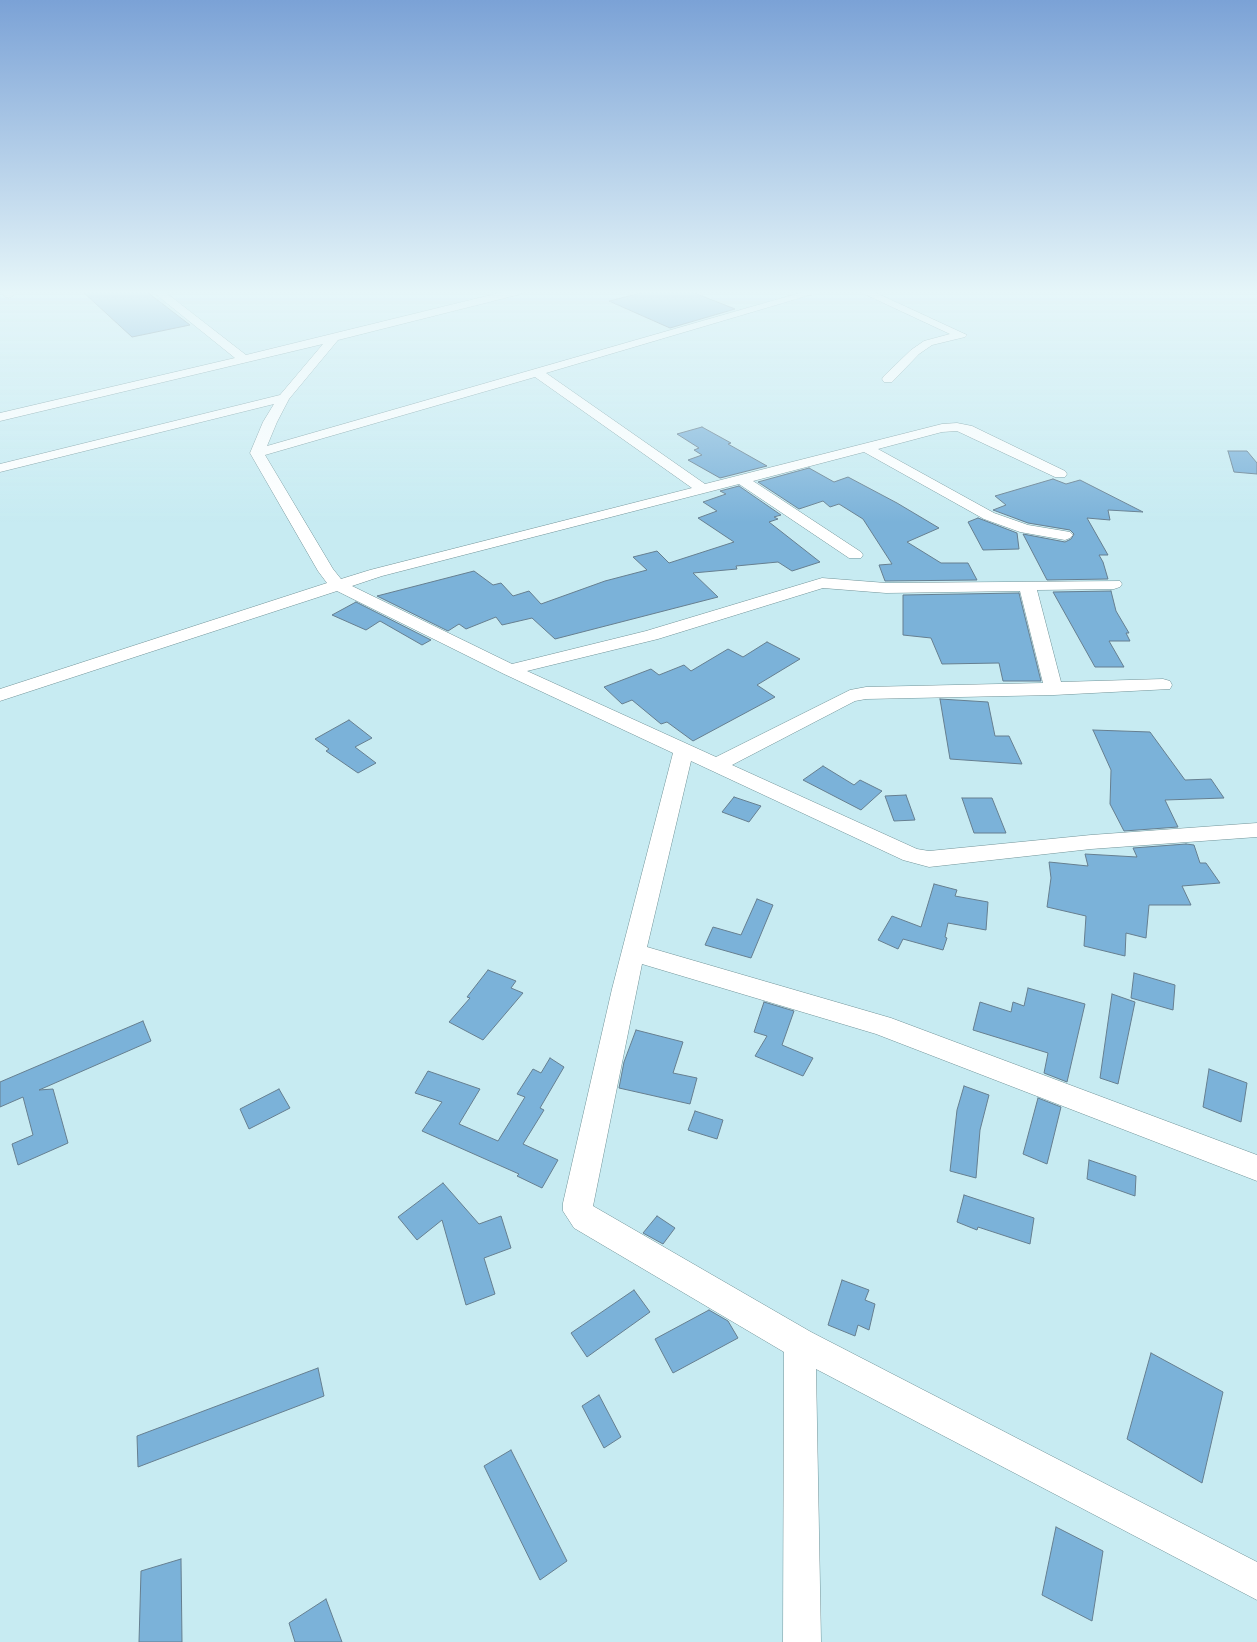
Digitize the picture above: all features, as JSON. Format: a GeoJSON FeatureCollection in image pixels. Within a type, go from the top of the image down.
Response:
{"type":"FeatureCollection","features":[{"type":"Feature","properties":{"kind":"street"},"geometry":{"type":"LineString","coordinates":[[0,417],[204,369]]}},
{"type":"Feature","properties":{"kind":"street"},"geometry":{"type":"LineString","coordinates":[[257,453],[270,422],[284,398],[308,369]]}},
{"type":"Feature","properties":{"kind":"street"},"geometry":{"type":"LineString","coordinates":[[257,453],[553,369]]}},
{"type":"Feature","properties":{"kind":"street"},"geometry":{"type":"LineString","coordinates":[[888,379],[898,369]]}},
{"type":"Feature","properties":{"kind":"street"},"geometry":{"type":"LineString","coordinates":[[538,373],[704,490]]}},
{"type":"Feature","properties":{"kind":"street"},"geometry":{"type":"LineString","coordinates":[[0,468],[284,398]]}},
{"type":"Feature","properties":{"kind":"street"},"geometry":{"type":"LineString","coordinates":[[0,695],[386,570],[942,428],[957,427],[967,429],[1060,474]]}},
{"type":"Feature","properties":{"kind":"street"},"geometry":{"type":"LineString","coordinates":[[867,448],[989,516],[1024,529],[1065,535]]}},
{"type":"Feature","properties":{"kind":"street"},"geometry":{"type":"LineString","coordinates":[[257,453],[326,571],[337,585],[510,670],[911,855],[929,859],[1091,842],[1257,830]]}},
{"type":"Feature","properties":{"kind":"street"},"geometry":{"type":"LineString","coordinates":[[742,480],[855,555]]}},
{"type":"Feature","properties":{"kind":"street"},"geometry":{"type":"LineString","coordinates":[[510,670],[652,636],[822,583],[886,588],[1114,584]]}},
{"type":"Feature","properties":{"kind":"street"},"geometry":{"type":"LineString","coordinates":[[1027,585],[1054,689]]}},
{"type":"Feature","properties":{"kind":"street"},"geometry":{"type":"LineString","coordinates":[[716,765],[850,696],[866,693],[1163,685]]}},
{"type":"Feature","properties":{"kind":"street"},"geometry":{"type":"LineString","coordinates":[[684,750],[633,952],[578,1211],[584,1218],[800,1343],[1257,1582]]}},
{"type":"Feature","properties":{"kind":"street"},"geometry":{"type":"LineString","coordinates":[[633,952],[882,1025],[1257,1168]]}},
{"type":"Feature","properties":{"kind":"street"},"geometry":{"type":"LineString","coordinates":[[800,1343],[802,1642]]}},
{"type":"Feature","properties":{"kind":"building"},"geometry":{"type":"Polygon","coordinates":[[[702,427],[767,466],[720,478],[688,460],[702,455],[694,450],[699,448],[677,434],[702,427]]]}},
{"type":"Feature","properties":{"kind":"building"},"geometry":{"type":"Polygon","coordinates":[[[1228,451],[1247,451],[1257,463],[1257,474],[1234,472],[1228,451]]]}},
{"type":"Feature","properties":{"kind":"building"},"geometry":{"type":"Polygon","coordinates":[[[809,468],[834,482],[848,477],[939,528],[907,542],[941,563],[968,563],[977,580],[885,581],[879,565],[892,564],[863,519],[839,504],[830,507],[823,501],[799,509],[758,482],[809,468]]]}},
{"type":"Feature","properties":{"kind":"building"},"geometry":{"type":"Polygon","coordinates":[[[1053,479],[1066,484],[1080,480],[1143,512],[1108,510],[1110,520],[1087,518],[1108,555],[1099,555],[1108,579],[1047,580],[1023,534],[1065,542],[1071,539],[1074,534],[1070,530],[1028,523],[993,510],[1006,505],[995,496],[1053,479]]]}},
{"type":"Feature","properties":{"kind":"building"},"geometry":{"type":"Polygon","coordinates":[[[739,486],[781,515],[774,517],[778,519],[769,522],[820,562],[792,571],[778,562],[736,566],[737,569],[693,573],[718,597],[555,639],[532,618],[502,625],[496,617],[466,629],[459,624],[448,631],[377,596],[474,571],[493,585],[501,583],[513,596],[529,591],[541,604],[605,581],[647,570],[633,557],[657,551],[669,563],[734,542],[698,518],[717,511],[703,502],[726,494],[720,491],[739,486]]]}},
{"type":"Feature","properties":{"kind":"building"},"geometry":{"type":"Polygon","coordinates":[[[978,518],[1017,533],[1019,549],[983,550],[968,522],[978,518]]]}},
{"type":"Feature","properties":{"kind":"building"},"geometry":{"type":"Polygon","coordinates":[[[1111,591],[1116,611],[1129,633],[1126,633],[1130,641],[1109,641],[1124,667],[1095,667],[1053,592],[1111,591]]]}},
{"type":"Feature","properties":{"kind":"building"},"geometry":{"type":"Polygon","coordinates":[[[1019,593],[1041,681],[1003,681],[999,663],[942,664],[931,638],[903,635],[903,595],[1019,593]]]}},
{"type":"Feature","properties":{"kind":"building"},"geometry":{"type":"Polygon","coordinates":[[[356,602],[431,640],[422,645],[380,621],[366,630],[332,615],[356,602]]]}},
{"type":"Feature","properties":{"kind":"building"},"geometry":{"type":"Polygon","coordinates":[[[767,642],[800,659],[757,685],[775,697],[693,741],[667,722],[661,724],[632,700],[622,704],[604,687],[651,669],[659,675],[684,665],[691,671],[728,649],[743,657],[767,642]]]}},
{"type":"Feature","properties":{"kind":"building"},"geometry":{"type":"Polygon","coordinates":[[[940,699],[988,702],[995,736],[1009,736],[1022,764],[950,759],[940,699]]]}},
{"type":"Feature","properties":{"kind":"building"},"geometry":{"type":"Polygon","coordinates":[[[349,720],[372,738],[355,747],[376,763],[358,773],[326,751],[329,749],[315,739],[349,720]]]}},
{"type":"Feature","properties":{"kind":"building"},"geometry":{"type":"Polygon","coordinates":[[[1093,730],[1150,732],[1185,780],[1211,779],[1224,798],[1165,800],[1178,827],[1124,831],[1110,804],[1111,770],[1093,730]]]}},
{"type":"Feature","properties":{"kind":"building"},"geometry":{"type":"Polygon","coordinates":[[[823,766],[854,785],[860,780],[882,791],[861,810],[803,780],[823,766]]]}},
{"type":"Feature","properties":{"kind":"building"},"geometry":{"type":"Polygon","coordinates":[[[906,795],[915,820],[894,821],[885,796],[906,795]]]}},
{"type":"Feature","properties":{"kind":"building"},"geometry":{"type":"Polygon","coordinates":[[[734,797],[761,806],[749,822],[722,812],[734,797]]]}},
{"type":"Feature","properties":{"kind":"building"},"geometry":{"type":"Polygon","coordinates":[[[962,798],[992,798],[1006,833],[974,833],[962,798]]]}},
{"type":"Feature","properties":{"kind":"building"},"geometry":{"type":"Polygon","coordinates":[[[1194,845],[1200,863],[1206,863],[1220,883],[1182,886],[1191,905],[1149,905],[1146,938],[1126,933],[1125,956],[1084,946],[1086,916],[1047,907],[1051,878],[1049,862],[1088,866],[1085,854],[1137,857],[1133,848],[1194,845]]]}},
{"type":"Feature","properties":{"kind":"building"},"geometry":{"type":"Polygon","coordinates":[[[934,884],[957,890],[955,896],[988,902],[986,930],[948,923],[945,937],[947,938],[943,950],[903,939],[898,949],[878,940],[892,916],[921,927],[934,884]]]}},
{"type":"Feature","properties":{"kind":"building"},"geometry":{"type":"Polygon","coordinates":[[[757,899],[773,905],[751,958],[705,945],[713,927],[741,935],[757,899]]]}},
{"type":"Feature","properties":{"kind":"building"},"geometry":{"type":"Polygon","coordinates":[[[488,970],[516,981],[511,988],[523,993],[483,1040],[449,1022],[470,998],[467,997],[488,970]]]}},
{"type":"Feature","properties":{"kind":"building"},"geometry":{"type":"Polygon","coordinates":[[[1134,973],[1175,985],[1173,1010],[1131,998],[1134,973]]]}},
{"type":"Feature","properties":{"kind":"building"},"geometry":{"type":"Polygon","coordinates":[[[1028,988],[1085,1004],[1067,1082],[1044,1073],[1048,1053],[973,1030],[980,1002],[1011,1012],[1013,1002],[1024,1006],[1028,988]]]}},
{"type":"Feature","properties":{"kind":"building"},"geometry":{"type":"Polygon","coordinates":[[[1112,994],[1135,1002],[1118,1084],[1100,1078],[1112,994]]]}},
{"type":"Feature","properties":{"kind":"building"},"geometry":{"type":"Polygon","coordinates":[[[764,1002],[794,1011],[782,1045],[813,1058],[803,1076],[755,1056],[767,1036],[754,1032],[764,1002]]]}},
{"type":"Feature","properties":{"kind":"building"},"geometry":{"type":"Polygon","coordinates":[[[143,1021],[151,1041],[39,1090],[53,1089],[68,1143],[18,1165],[12,1144],[33,1135],[23,1097],[0,1107],[0,1082],[143,1021]]]}},
{"type":"Feature","properties":{"kind":"building"},"geometry":{"type":"Polygon","coordinates":[[[636,1030],[683,1042],[673,1073],[697,1078],[690,1104],[619,1088],[624,1062],[636,1030]]]}},
{"type":"Feature","properties":{"kind":"building"},"geometry":{"type":"Polygon","coordinates":[[[550,1058],[564,1067],[540,1108],[544,1110],[523,1144],[558,1160],[542,1188],[517,1176],[519,1174],[422,1131],[442,1102],[415,1093],[428,1071],[480,1089],[459,1124],[498,1141],[525,1097],[517,1094],[533,1069],[541,1073],[550,1058]]]}},
{"type":"Feature","properties":{"kind":"building"},"geometry":{"type":"Polygon","coordinates":[[[1209,1069],[1247,1083],[1241,1122],[1203,1107],[1209,1069]]]}},
{"type":"Feature","properties":{"kind":"building"},"geometry":{"type":"Polygon","coordinates":[[[964,1086],[989,1095],[980,1130],[976,1178],[950,1171],[957,1110],[964,1086]]]}},
{"type":"Feature","properties":{"kind":"building"},"geometry":{"type":"Polygon","coordinates":[[[279,1089],[290,1108],[249,1129],[240,1109],[279,1089]]]}},
{"type":"Feature","properties":{"kind":"building"},"geometry":{"type":"Polygon","coordinates":[[[1038,1098],[1061,1107],[1047,1164],[1023,1154],[1038,1098]]]}},
{"type":"Feature","properties":{"kind":"building"},"geometry":{"type":"Polygon","coordinates":[[[695,1111],[723,1120],[717,1139],[688,1130],[695,1111]]]}},
{"type":"Feature","properties":{"kind":"building"},"geometry":{"type":"Polygon","coordinates":[[[1089,1160],[1136,1176],[1135,1196],[1087,1179],[1089,1160]]]}},
{"type":"Feature","properties":{"kind":"building"},"geometry":{"type":"Polygon","coordinates":[[[443,1183],[479,1224],[501,1216],[511,1248],[484,1258],[495,1294],[466,1305],[442,1220],[417,1240],[398,1217],[443,1183]]]}},
{"type":"Feature","properties":{"kind":"building"},"geometry":{"type":"Polygon","coordinates":[[[964,1195],[1034,1218],[1030,1244],[978,1227],[977,1230],[957,1222],[964,1195]]]}},
{"type":"Feature","properties":{"kind":"building"},"geometry":{"type":"Polygon","coordinates":[[[657,1216],[675,1228],[663,1244],[643,1233],[657,1216]]]}},
{"type":"Feature","properties":{"kind":"building"},"geometry":{"type":"Polygon","coordinates":[[[842,1280],[869,1290],[865,1300],[875,1304],[869,1330],[858,1325],[855,1336],[828,1325],[842,1280]]]}},
{"type":"Feature","properties":{"kind":"building"},"geometry":{"type":"Polygon","coordinates":[[[634,1290],[650,1312],[587,1357],[571,1333],[634,1290]]]}},
{"type":"Feature","properties":{"kind":"building"},"geometry":{"type":"Polygon","coordinates":[[[709,1310],[728,1321],[738,1338],[673,1373],[655,1339],[709,1310]]]}},
{"type":"Feature","properties":{"kind":"building"},"geometry":{"type":"Polygon","coordinates":[[[1151,1353],[1223,1392],[1202,1483],[1127,1439],[1151,1353]]]}},
{"type":"Feature","properties":{"kind":"building"},"geometry":{"type":"Polygon","coordinates":[[[318,1368],[324,1396],[138,1467],[137,1436],[318,1368]]]}},
{"type":"Feature","properties":{"kind":"building"},"geometry":{"type":"Polygon","coordinates":[[[599,1395],[621,1437],[604,1448],[582,1406],[599,1395]]]}},
{"type":"Feature","properties":{"kind":"building"},"geometry":{"type":"Polygon","coordinates":[[[511,1450],[567,1561],[540,1580],[484,1466],[511,1450]]]}},
{"type":"Feature","properties":{"kind":"building"},"geometry":{"type":"Polygon","coordinates":[[[1056,1527],[1103,1551],[1092,1621],[1042,1595],[1056,1527]]]}},
{"type":"Feature","properties":{"kind":"building"},"geometry":{"type":"Polygon","coordinates":[[[181,1559],[182,1642],[139,1642],[141,1571],[181,1559]]]}},
{"type":"Feature","properties":{"kind":"building"},"geometry":{"type":"Polygon","coordinates":[[[326,1599],[342,1642],[295,1642],[289,1623],[326,1599]]]}}]}
